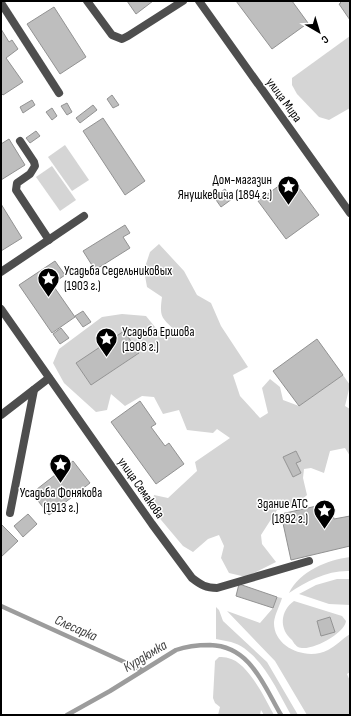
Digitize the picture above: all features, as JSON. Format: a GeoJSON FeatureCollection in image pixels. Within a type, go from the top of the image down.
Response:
{"type":"FeatureCollection","features":[{"type":"Feature","properties":{"kind":"street"},"geometry":{"type":"LineString","coordinates":[[87,1],[112,35],[122,38],[128,36],[183,1]]}},
{"type":"Feature","properties":{"kind":"street","name":"улица Мира"},"geometry":{"type":"LineString","coordinates":[[199,1],[350,213]]}},
{"type":"Feature","properties":{"kind":"street"},"geometry":{"type":"LineString","coordinates":[[1,3],[59,93]]}},
{"type":"Feature","properties":{"kind":"street"},"geometry":{"type":"LineString","coordinates":[[20,141],[34,162],[35,166],[30,174],[17,183],[16,190],[49,240]]}},
{"type":"Feature","properties":{"kind":"street"},"geometry":{"type":"LineString","coordinates":[[1,272],[84,216]]}},
{"type":"Feature","properties":{"kind":"street","name":"улица Семакова"},"geometry":{"type":"LineString","coordinates":[[1,309],[169,549],[192,578],[200,585],[207,588],[217,588],[309,561]]}},
{"type":"Feature","properties":{"kind":"street"},"geometry":{"type":"LineString","coordinates":[[1,415],[49,378]]}},
{"type":"Feature","properties":{"kind":"street"},"geometry":{"type":"LineString","coordinates":[[10,513],[34,390]]}},
{"type":"Feature","properties":{"kind":"shaded area"},"geometry":{"type":"Polygon","coordinates":[[[350,36],[350,108],[329,120],[319,117],[297,94],[292,85],[292,78],[350,36]]]}},
{"type":"Feature","properties":{"kind":"shaded area"},"geometry":{"type":"Polygon","coordinates":[[[65,145],[89,180],[72,191],[48,157],[65,145]]]}},
{"type":"Feature","properties":{"kind":"shaded area"},"geometry":{"type":"Polygon","coordinates":[[[52,166],[76,200],[60,211],[36,177],[52,166]]]}},
{"type":"Feature","properties":{"kind":"shaded area"},"geometry":{"type":"Polygon","coordinates":[[[159,244],[184,271],[197,295],[211,303],[221,326],[248,367],[233,375],[240,396],[260,418],[268,413],[262,388],[270,379],[280,387],[283,400],[299,406],[343,375],[350,385],[345,406],[350,409],[350,456],[345,448],[330,451],[324,473],[311,468],[304,469],[303,478],[307,495],[296,505],[277,510],[261,535],[262,544],[276,562],[246,577],[229,573],[221,558],[224,546],[219,535],[208,539],[193,552],[183,546],[151,508],[154,495],[168,498],[197,471],[195,462],[230,438],[217,429],[213,433],[187,430],[179,410],[163,414],[154,397],[142,396],[125,406],[111,394],[107,410],[96,412],[64,383],[53,363],[59,349],[102,317],[122,314],[146,316],[164,338],[176,332],[161,314],[162,297],[147,287],[144,270],[150,252],[159,244]],[[124,331],[76,363],[91,385],[138,354],[124,331]],[[296,451],[283,457],[293,477],[301,473],[296,463],[301,460],[296,451]]]}},
{"type":"Feature","properties":{"kind":"shaded area"},"geometry":{"type":"Polygon","coordinates":[[[350,557],[350,571],[326,574],[303,584],[289,593],[300,579],[315,568],[332,561],[350,557]]]}},
{"type":"Feature","properties":{"kind":"shaded area"},"geometry":{"type":"Polygon","coordinates":[[[337,579],[350,579],[350,605],[329,604],[299,594],[316,585],[337,579]]]}},
{"type":"Feature","properties":{"kind":"shaded area"},"geometry":{"type":"Polygon","coordinates":[[[277,597],[282,598],[274,622],[275,631],[279,639],[293,650],[301,653],[320,653],[328,650],[350,634],[350,672],[347,674],[350,681],[350,715],[307,715],[275,661],[227,611],[260,623],[273,608],[277,597]]]}},
{"type":"Feature","properties":{"kind":"shaded area"},"geometry":{"type":"Polygon","coordinates":[[[294,601],[342,616],[346,621],[340,631],[326,641],[310,647],[298,647],[288,636],[283,625],[284,615],[289,605],[294,601]],[[330,617],[317,621],[321,635],[335,632],[330,617]]]}},
{"type":"Feature","properties":{"kind":"shaded area"},"geometry":{"type":"Polygon","coordinates":[[[216,607],[219,610],[223,621],[267,662],[298,715],[291,715],[267,673],[251,654],[241,646],[216,639],[216,607]]]}},
{"type":"Feature","properties":{"kind":"shaded area"},"geometry":{"type":"Polygon","coordinates":[[[219,657],[228,658],[242,666],[261,691],[274,715],[264,715],[261,710],[260,715],[218,715],[220,707],[215,703],[213,698],[215,661],[219,657]]]}},
{"type":"Feature","properties":{"kind":"building"},"geometry":{"type":"Polygon","coordinates":[[[127,1],[153,1],[136,14],[127,1]]]}},
{"type":"Feature","properties":{"kind":"building"},"geometry":{"type":"Polygon","coordinates":[[[236,1],[292,1],[308,23],[272,49],[236,1]]]}},
{"type":"Feature","properties":{"kind":"building"},"geometry":{"type":"Polygon","coordinates":[[[339,1],[350,1],[350,20],[339,4],[341,3],[339,1]]]}},
{"type":"Feature","properties":{"kind":"building"},"geometry":{"type":"Polygon","coordinates":[[[54,7],[86,57],[60,74],[27,24],[54,7]]]}},
{"type":"Feature","properties":{"kind":"building"},"geometry":{"type":"Polygon","coordinates":[[[1,29],[9,42],[12,40],[18,49],[6,58],[23,82],[3,95],[1,93],[1,29]]]}},
{"type":"Feature","properties":{"kind":"building"},"geometry":{"type":"Polygon","coordinates":[[[112,95],[119,105],[113,108],[107,99],[112,95]]]}},
{"type":"Feature","properties":{"kind":"building"},"geometry":{"type":"Polygon","coordinates":[[[32,100],[35,105],[23,113],[20,107],[32,100]]]}},
{"type":"Feature","properties":{"kind":"building"},"geometry":{"type":"Polygon","coordinates":[[[67,103],[72,112],[67,115],[61,106],[67,103]]]}},
{"type":"Feature","properties":{"kind":"building"},"geometry":{"type":"Polygon","coordinates":[[[93,105],[97,110],[80,123],[76,118],[93,105]]]}},
{"type":"Feature","properties":{"kind":"building"},"geometry":{"type":"Polygon","coordinates":[[[52,108],[57,116],[52,120],[46,112],[52,108]]]}},
{"type":"Feature","properties":{"kind":"building"},"geometry":{"type":"Polygon","coordinates":[[[103,118],[145,181],[125,195],[83,131],[103,118]]]}},
{"type":"Feature","properties":{"kind":"building"},"geometry":{"type":"Polygon","coordinates":[[[36,131],[40,136],[30,143],[26,138],[36,131]]]}},
{"type":"Feature","properties":{"kind":"building"},"geometry":{"type":"Polygon","coordinates":[[[9,139],[25,165],[1,180],[1,144],[9,139]]]}},
{"type":"Feature","properties":{"kind":"building"},"geometry":{"type":"Polygon","coordinates":[[[291,177],[319,215],[286,239],[258,201],[291,177]]]}},
{"type":"Feature","properties":{"kind":"building"},"geometry":{"type":"Polygon","coordinates":[[[225,189],[232,199],[221,207],[214,197],[225,189]]]}},
{"type":"Feature","properties":{"kind":"building"},"geometry":{"type":"Polygon","coordinates":[[[1,204],[22,238],[1,251],[1,204]]]}},
{"type":"Feature","properties":{"kind":"building"},"geometry":{"type":"Polygon","coordinates":[[[125,225],[130,233],[123,237],[130,248],[95,270],[83,251],[125,225]]]}},
{"type":"Feature","properties":{"kind":"building"},"geometry":{"type":"Polygon","coordinates":[[[55,261],[65,275],[52,284],[75,317],[52,333],[19,285],[55,261]]]}},
{"type":"Feature","properties":{"kind":"building"},"geometry":{"type":"Polygon","coordinates":[[[83,311],[91,322],[83,327],[75,316],[83,311]]]}},
{"type":"Feature","properties":{"kind":"building"},"geometry":{"type":"Polygon","coordinates":[[[61,328],[69,338],[60,344],[53,334],[61,328]]]}},
{"type":"Feature","properties":{"kind":"building"},"geometry":{"type":"Polygon","coordinates":[[[124,331],[139,353],[91,385],[76,363],[124,331]]]}},
{"type":"Feature","properties":{"kind":"building"},"geometry":{"type":"Polygon","coordinates":[[[317,339],[343,375],[299,406],[273,371],[317,339]]]}},
{"type":"Feature","properties":{"kind":"building"},"geometry":{"type":"Polygon","coordinates":[[[140,401],[156,424],[151,427],[165,446],[169,443],[184,464],[156,484],[111,422],[140,401]]]}},
{"type":"Feature","properties":{"kind":"building"},"geometry":{"type":"Polygon","coordinates":[[[296,451],[301,461],[296,463],[301,473],[293,477],[283,457],[296,451]]]}},
{"type":"Feature","properties":{"kind":"building"},"geometry":{"type":"Polygon","coordinates":[[[73,461],[90,483],[49,515],[32,493],[73,461]]]}},
{"type":"Feature","properties":{"kind":"building"},"geometry":{"type":"Polygon","coordinates":[[[330,503],[334,519],[350,516],[350,546],[291,560],[281,514],[330,503]]]}},
{"type":"Feature","properties":{"kind":"building"},"geometry":{"type":"Polygon","coordinates":[[[28,514],[37,524],[23,537],[14,526],[28,514]]]}},
{"type":"Feature","properties":{"kind":"building"},"geometry":{"type":"Polygon","coordinates":[[[1,524],[18,541],[1,557],[1,524]]]}},
{"type":"Feature","properties":{"kind":"building"},"geometry":{"type":"Polygon","coordinates":[[[239,584],[277,597],[273,608],[236,596],[239,584]]]}},
{"type":"Feature","properties":{"kind":"building"},"geometry":{"type":"Polygon","coordinates":[[[330,617],[335,632],[321,636],[317,621],[330,617]]]}},
{"type":"Feature","properties":{"kind":"waterway","name":"Слесарка"},"geometry":{"type":"LineString","coordinates":[[1,606],[142,670]]}},
{"type":"Feature","properties":{"kind":"waterway","name":"Курдюмка"},"geometry":{"type":"LineString","coordinates":[[67,715],[110,691],[176,650],[193,646],[210,645],[224,647],[245,659],[261,679],[281,715]]}},
{"type":"Feature","properties":{"kind":"place","name":"Дом-магазин Янушкевича (1894 г.)"},"geometry":{"type":"Point","coordinates":[288,206]}},
{"type":"Feature","properties":{"kind":"place","name":"Усадьба Седельниковых (1903 г.)"},"geometry":{"type":"Point","coordinates":[49,298]}},
{"type":"Feature","properties":{"kind":"place","name":"Усадьба Ершова (1908 г.)"},"geometry":{"type":"Point","coordinates":[107,358]}},
{"type":"Feature","properties":{"kind":"place","name":"Усадьба Фонякова (1913 г.)"},"geometry":{"type":"Point","coordinates":[61,484]}},
{"type":"Feature","properties":{"kind":"place","name":"Здание АТС (1892 г.)"},"geometry":{"type":"Point","coordinates":[324,530]}}]}
